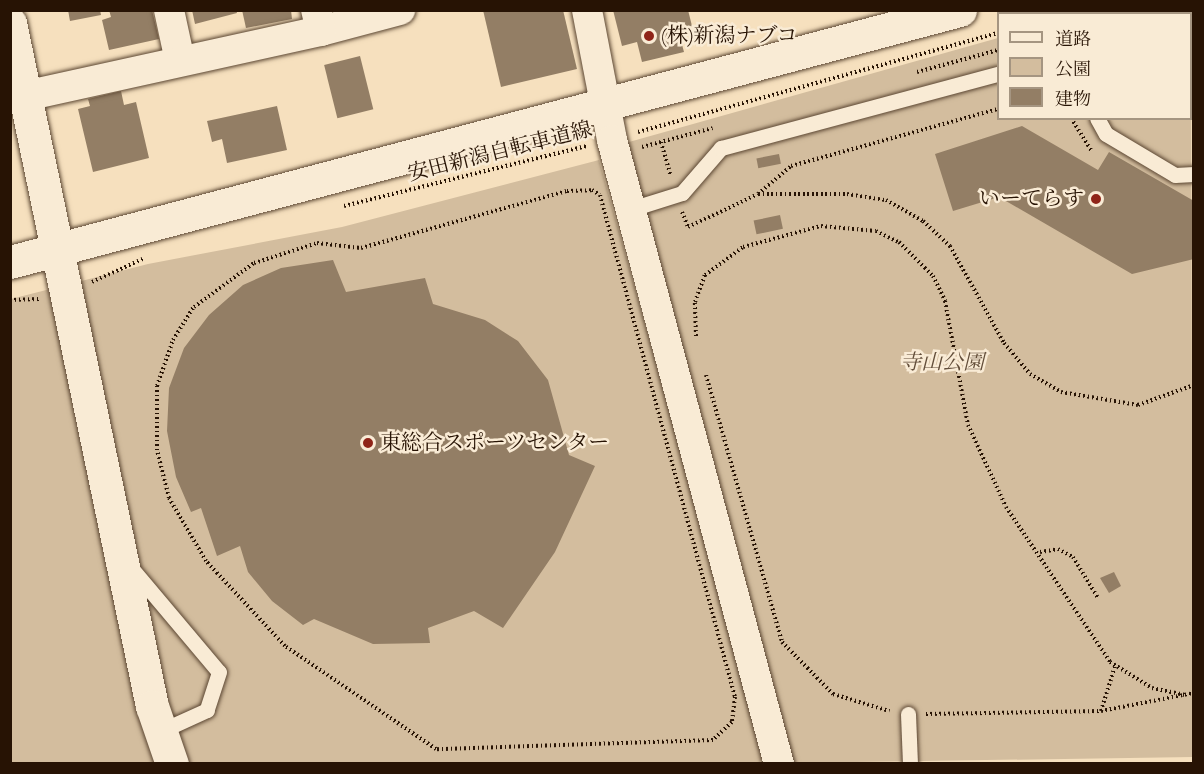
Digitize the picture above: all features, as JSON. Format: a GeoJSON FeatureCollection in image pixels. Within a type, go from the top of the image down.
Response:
{"type":"FeatureCollection","features":[{"type":"Feature","properties":{"kind":"street"},"geometry":{"type":"LineString","coordinates":[[169,10],[180,62]]}},
{"type":"Feature","properties":{"kind":"street"},"geometry":{"type":"LineString","coordinates":[[26,96],[180,62],[318,21],[400,10]]}},
{"type":"Feature","properties":{"kind":"street"},"geometry":{"type":"LineString","coordinates":[[587,10],[612,140],[779,764]]}},
{"type":"Feature","properties":{"kind":"street"},"geometry":{"type":"LineString","coordinates":[[10,262],[960,10]]}},
{"type":"Feature","properties":{"kind":"street"},"geometry":{"type":"LineString","coordinates":[[10,23],[152,706],[163,730],[172,764]]}},
{"type":"Feature","properties":{"kind":"lane"},"geometry":{"type":"LineString","coordinates":[[630,209],[676,195],[722,148],[997,75]]}},
{"type":"Feature","properties":{"kind":"lane"},"geometry":{"type":"LineString","coordinates":[[1097,120],[1106,134],[1175,175],[1194,174]]}},
{"type":"Feature","properties":{"kind":"lane"},"geometry":{"type":"LineString","coordinates":[[119,550],[148,593],[219,672],[207,710],[163,730]]}},
{"type":"Feature","properties":{"kind":"lane"},"geometry":{"type":"LineString","coordinates":[[908,714],[910,764]]}},
{"type":"Feature","properties":{"kind":"path","name":"安田新潟自転車道線"},"geometry":{"type":"LineString","coordinates":[[334,209],[612,140],[997,34]]}},
{"type":"Feature","properties":{"kind":"path"},"geometry":{"type":"LineString","coordinates":[[661,142],[688,227],[758,194],[790,166],[997,110]]}},
{"type":"Feature","properties":{"kind":"path"},"geometry":{"type":"LineString","coordinates":[[592,190],[600,195],[735,697],[732,722],[713,740],[436,749],[392,716],[285,646],[206,561],[169,498],[157,450],[157,386],[173,340],[194,307],[230,276],[283,252],[317,243],[361,248],[567,191],[592,190]]}},
{"type":"Feature","properties":{"kind":"path"},"geometry":{"type":"LineString","coordinates":[[758,194],[866,197],[886,200],[923,221],[965,270],[1004,343],[1030,374],[1060,392],[1137,405],[1194,386]]}},
{"type":"Feature","properties":{"kind":"path"},"geometry":{"type":"LineString","coordinates":[[698,345],[695,302],[705,274],[723,257],[821,226],[876,231],[899,242],[933,276],[945,302],[955,377],[971,432],[1006,507],[1040,552],[1115,666],[1152,688],[1185,695]]}},
{"type":"Feature","properties":{"kind":"path"},"geometry":{"type":"LineString","coordinates":[[10,300],[29,302],[67,291],[156,255]]}},
{"type":"Feature","properties":{"kind":"path"},"geometry":{"type":"LineString","coordinates":[[704,367],[782,642],[834,694],[908,714],[1101,711],[1194,693]]}},
{"type":"Feature","properties":{"kind":"path"},"geometry":{"type":"LineString","coordinates":[[1040,552],[1058,549],[1073,557],[1098,598]]}},
{"type":"Feature","properties":{"kind":"path"},"geometry":{"type":"LineString","coordinates":[[1101,711],[1115,666]]}},
{"type":"Feature","properties":{"kind":"green space"},"geometry":{"type":"Polygon","coordinates":[[[1183,10],[1183,12],[1094,12],[1100,11],[1183,10]]]}},
{"type":"Feature","properties":{"kind":"green space","name":"寺山公園"},"geometry":{"type":"Polygon","coordinates":[[[997,38],[997,120],[1191,120],[1193,757],[791,763],[622,144],[997,38]]]}},
{"type":"Feature","properties":{"kind":"green space"},"geometry":{"type":"Polygon","coordinates":[[[599,160],[765,754],[759,763],[11,764],[11,299],[148,264],[342,227],[599,160]]]}},
{"type":"Feature","properties":{"kind":"building"},"geometry":{"type":"Polygon","coordinates":[[[68,10],[100,10],[101,15],[70,21],[68,10]]]}},
{"type":"Feature","properties":{"kind":"building"},"geometry":{"type":"Polygon","coordinates":[[[109,10],[152,10],[159,39],[109,50],[102,20],[111,17],[109,10]]]}},
{"type":"Feature","properties":{"kind":"building"},"geometry":{"type":"Polygon","coordinates":[[[192,10],[236,10],[237,13],[195,24],[192,10]]]}},
{"type":"Feature","properties":{"kind":"building"},"geometry":{"type":"Polygon","coordinates":[[[242,10],[291,10],[292,19],[246,28],[242,10]]]}},
{"type":"Feature","properties":{"kind":"building"},"geometry":{"type":"Polygon","coordinates":[[[483,10],[563,10],[577,69],[501,87],[483,10]]]}},
{"type":"Feature","properties":{"kind":"building","name":"(株)新潟ナブコ"},"geometry":{"type":"Polygon","coordinates":[[[613,10],[688,10],[692,26],[678,30],[684,52],[642,62],[637,42],[622,46],[613,10]]]}},
{"type":"Feature","properties":{"kind":"building"},"geometry":{"type":"Polygon","coordinates":[[[360,56],[373,109],[337,118],[324,65],[360,56]]]}},
{"type":"Feature","properties":{"kind":"building"},"geometry":{"type":"Polygon","coordinates":[[[121,91],[124,105],[136,102],[149,158],[93,172],[78,109],[90,106],[88,99],[121,91]]]}},
{"type":"Feature","properties":{"kind":"building"},"geometry":{"type":"Polygon","coordinates":[[[277,106],[287,150],[227,163],[222,139],[212,142],[207,121],[277,106]]]}},
{"type":"Feature","properties":{"kind":"building","name":"いーてらす"},"geometry":{"type":"Polygon","coordinates":[[[1022,126],[1098,170],[1109,152],[1194,201],[1194,259],[1132,274],[999,197],[953,211],[935,154],[1022,126]]]}},
{"type":"Feature","properties":{"kind":"building"},"geometry":{"type":"Polygon","coordinates":[[[779,154],[781,164],[758,168],[756,158],[779,154]]]}},
{"type":"Feature","properties":{"kind":"building"},"geometry":{"type":"Polygon","coordinates":[[[780,215],[783,229],[757,234],[754,221],[780,215]]]}},
{"type":"Feature","properties":{"kind":"building","name":"東総合スポーツセンター"},"geometry":{"type":"Polygon","coordinates":[[[333,260],[346,292],[425,278],[433,304],[485,320],[518,341],[548,380],[569,455],[595,466],[555,552],[503,628],[474,611],[428,628],[430,643],[373,644],[314,619],[303,625],[272,601],[248,572],[240,546],[217,556],[201,508],[191,512],[176,477],[167,431],[169,388],[184,348],[209,315],[243,285],[281,268],[333,260]]]}},
{"type":"Feature","properties":{"kind":"building"},"geometry":{"type":"Polygon","coordinates":[[[1114,572],[1121,586],[1109,593],[1100,578],[1114,572]]]}},
{"type":"Feature","properties":{"kind":"place","name":"(株)新潟ナブコ"},"geometry":{"type":"Point","coordinates":[649,36]}},
{"type":"Feature","properties":{"kind":"place","name":"いーてらす"},"geometry":{"type":"Point","coordinates":[1096,199]}},
{"type":"Feature","properties":{"kind":"place","name":"東総合スポーツセンター"},"geometry":{"type":"Point","coordinates":[368,443]}}]}
